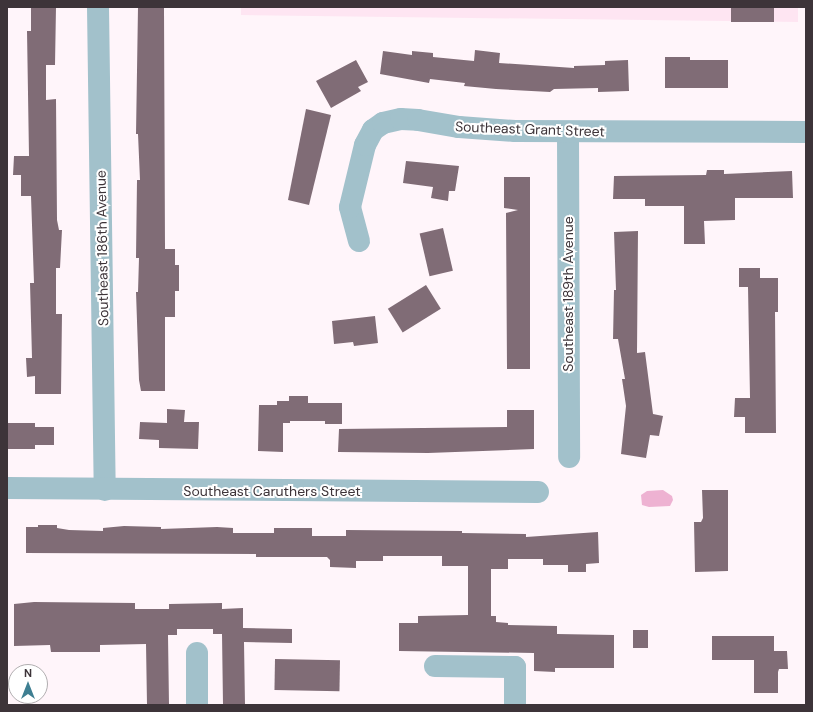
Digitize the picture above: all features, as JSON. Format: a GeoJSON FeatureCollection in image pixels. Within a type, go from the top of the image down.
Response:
{"type":"FeatureCollection","features":[{"type":"Feature","properties":{"kind":"street","name":"Southeast 186th Avenue"},"geometry":{"type":"LineString","coordinates":[[98,7],[105,490]]}},
{"type":"Feature","properties":{"kind":"street","name":"Southeast Grant Street"},"geometry":{"type":"LineString","coordinates":[[359,241],[350,207],[365,145],[373,130],[383,123],[401,119],[459,127],[568,132],[806,132]]}},
{"type":"Feature","properties":{"kind":"street","name":"Southeast 189th Avenue"},"geometry":{"type":"LineString","coordinates":[[568,132],[569,457]]}},
{"type":"Feature","properties":{"kind":"street","name":"Southeast Caruthers Street"},"geometry":{"type":"LineString","coordinates":[[7,488],[105,490],[538,492]]}},
{"type":"Feature","properties":{"kind":"street"},"geometry":{"type":"LineString","coordinates":[[197,653],[197,705]]}},
{"type":"Feature","properties":{"kind":"street"},"geometry":{"type":"LineString","coordinates":[[435,666],[515,667],[515,705]]}},
{"type":"Feature","properties":{"kind":"shaded area"},"geometry":{"type":"Polygon","coordinates":[[[241,7],[798,7],[798,22],[241,15],[241,7]]]}},
{"type":"Feature","properties":{"kind":"shaded area"},"geometry":{"type":"Polygon","coordinates":[[[663,490],[672,496],[673,500],[670,506],[649,507],[642,505],[641,495],[647,491],[663,490]]]}},
{"type":"Feature","properties":{"kind":"building"},"geometry":{"type":"Polygon","coordinates":[[[31,7],[56,7],[55,65],[46,65],[46,100],[56,99],[57,220],[59,230],[62,230],[60,268],[56,268],[56,314],[62,314],[61,394],[35,394],[35,376],[27,377],[26,358],[32,358],[30,283],[34,283],[31,196],[21,196],[21,175],[13,175],[14,156],[29,156],[27,31],[31,31],[31,7]]]}},
{"type":"Feature","properties":{"kind":"building"},"geometry":{"type":"Polygon","coordinates":[[[138,7],[164,7],[165,249],[175,249],[175,265],[179,265],[179,291],[175,291],[175,317],[165,317],[165,391],[141,391],[139,380],[136,292],[138,292],[139,258],[136,258],[137,180],[140,180],[138,134],[136,134],[138,7]]]}},
{"type":"Feature","properties":{"kind":"building"},"geometry":{"type":"Polygon","coordinates":[[[731,7],[774,7],[774,22],[731,22],[731,7]]]}},
{"type":"Feature","properties":{"kind":"building"},"geometry":{"type":"Polygon","coordinates":[[[475,50],[500,53],[499,63],[574,68],[574,66],[605,65],[605,61],[628,60],[629,91],[598,92],[598,88],[554,89],[550,92],[496,89],[464,86],[465,83],[430,79],[429,83],[380,74],[383,51],[412,55],[412,51],[433,53],[433,57],[474,61],[475,50]]]}},
{"type":"Feature","properties":{"kind":"building"},"geometry":{"type":"Polygon","coordinates":[[[665,57],[690,57],[690,60],[728,60],[728,88],[665,88],[665,57]]]}},
{"type":"Feature","properties":{"kind":"building"},"geometry":{"type":"Polygon","coordinates":[[[356,60],[368,82],[358,87],[361,91],[331,108],[316,81],[356,60]]]}},
{"type":"Feature","properties":{"kind":"building"},"geometry":{"type":"Polygon","coordinates":[[[306,109],[331,115],[309,205],[288,200],[306,109]]]}},
{"type":"Feature","properties":{"kind":"building"},"geometry":{"type":"Polygon","coordinates":[[[406,161],[459,166],[455,191],[449,191],[448,201],[431,198],[433,187],[403,183],[406,161]]]}},
{"type":"Feature","properties":{"kind":"building"},"geometry":{"type":"Polygon","coordinates":[[[707,170],[724,170],[724,174],[792,171],[793,198],[735,198],[735,220],[704,221],[705,244],[684,244],[684,206],[645,206],[645,199],[613,199],[614,176],[706,175],[707,170]]]}},
{"type":"Feature","properties":{"kind":"building"},"geometry":{"type":"Polygon","coordinates":[[[504,177],[530,177],[530,369],[507,369],[506,213],[518,210],[504,208],[504,177]]]}},
{"type":"Feature","properties":{"kind":"building"},"geometry":{"type":"Polygon","coordinates":[[[443,228],[453,271],[430,276],[420,233],[443,228]]]}},
{"type":"Feature","properties":{"kind":"building"},"geometry":{"type":"Polygon","coordinates":[[[638,231],[637,353],[645,352],[653,414],[663,416],[659,436],[650,435],[646,458],[621,454],[626,406],[622,379],[625,379],[618,339],[613,339],[614,290],[616,290],[614,232],[638,231]]]}},
{"type":"Feature","properties":{"kind":"building"},"geometry":{"type":"Polygon","coordinates":[[[739,268],[760,268],[760,278],[778,278],[778,312],[775,312],[776,433],[745,433],[745,417],[734,417],[735,398],[750,398],[748,287],[739,287],[739,268]]]}},
{"type":"Feature","properties":{"kind":"building"},"geometry":{"type":"Polygon","coordinates":[[[426,285],[441,309],[403,333],[388,309],[426,285]]]}},
{"type":"Feature","properties":{"kind":"building"},"geometry":{"type":"Polygon","coordinates":[[[375,316],[378,343],[354,346],[353,342],[334,344],[332,321],[375,316]]]}},
{"type":"Feature","properties":{"kind":"building"},"geometry":{"type":"Polygon","coordinates":[[[289,396],[308,396],[308,403],[342,403],[342,424],[325,424],[325,421],[290,421],[290,423],[283,423],[283,452],[258,451],[259,405],[277,405],[277,401],[289,401],[289,396]]]}},
{"type":"Feature","properties":{"kind":"building"},"geometry":{"type":"Polygon","coordinates":[[[167,409],[185,410],[184,422],[199,422],[198,449],[159,448],[159,440],[139,439],[140,422],[167,423],[167,409]]]}},
{"type":"Feature","properties":{"kind":"building"},"geometry":{"type":"Polygon","coordinates":[[[507,410],[534,410],[534,449],[428,453],[338,452],[339,429],[507,427],[507,410]]]}},
{"type":"Feature","properties":{"kind":"building"},"geometry":{"type":"Polygon","coordinates":[[[7,423],[35,423],[35,427],[54,427],[54,445],[35,445],[35,449],[7,449],[7,423]]]}},
{"type":"Feature","properties":{"kind":"building"},"geometry":{"type":"Polygon","coordinates":[[[702,490],[728,490],[728,571],[695,572],[694,522],[701,522],[703,518],[702,490]]]}},
{"type":"Feature","properties":{"kind":"building"},"geometry":{"type":"Polygon","coordinates":[[[38,525],[57,525],[57,528],[69,530],[103,531],[103,528],[124,526],[161,527],[161,529],[217,527],[233,528],[233,533],[274,533],[274,528],[312,528],[312,536],[346,536],[346,530],[462,531],[462,533],[526,534],[526,537],[598,532],[599,563],[586,564],[586,572],[568,572],[568,565],[543,565],[543,559],[508,559],[508,569],[491,569],[491,616],[496,616],[496,622],[508,623],[508,625],[557,626],[557,634],[614,635],[614,668],[555,668],[555,672],[534,671],[534,653],[399,651],[399,623],[418,623],[418,616],[468,615],[468,566],[442,566],[442,556],[383,556],[383,561],[356,561],[356,568],[330,567],[330,560],[327,557],[256,557],[256,554],[26,553],[26,527],[38,527],[38,525]]]}},
{"type":"Feature","properties":{"kind":"building"},"geometry":{"type":"Polygon","coordinates":[[[34,602],[135,603],[135,609],[169,609],[169,604],[222,603],[222,609],[243,608],[243,628],[292,629],[292,643],[244,642],[245,705],[223,705],[222,634],[213,634],[213,629],[177,629],[177,635],[168,635],[169,705],[147,705],[146,644],[100,645],[100,652],[51,652],[50,645],[14,646],[14,604],[34,602]]]}},
{"type":"Feature","properties":{"kind":"building"},"geometry":{"type":"Polygon","coordinates":[[[633,630],[648,630],[648,648],[633,648],[633,630]]]}},
{"type":"Feature","properties":{"kind":"building"},"geometry":{"type":"Polygon","coordinates":[[[712,636],[774,636],[774,651],[787,651],[788,669],[779,669],[778,693],[754,693],[754,660],[712,660],[712,636]]]}},
{"type":"Feature","properties":{"kind":"building"},"geometry":{"type":"Polygon","coordinates":[[[275,659],[340,660],[339,691],[274,690],[275,659]]]}}]}
